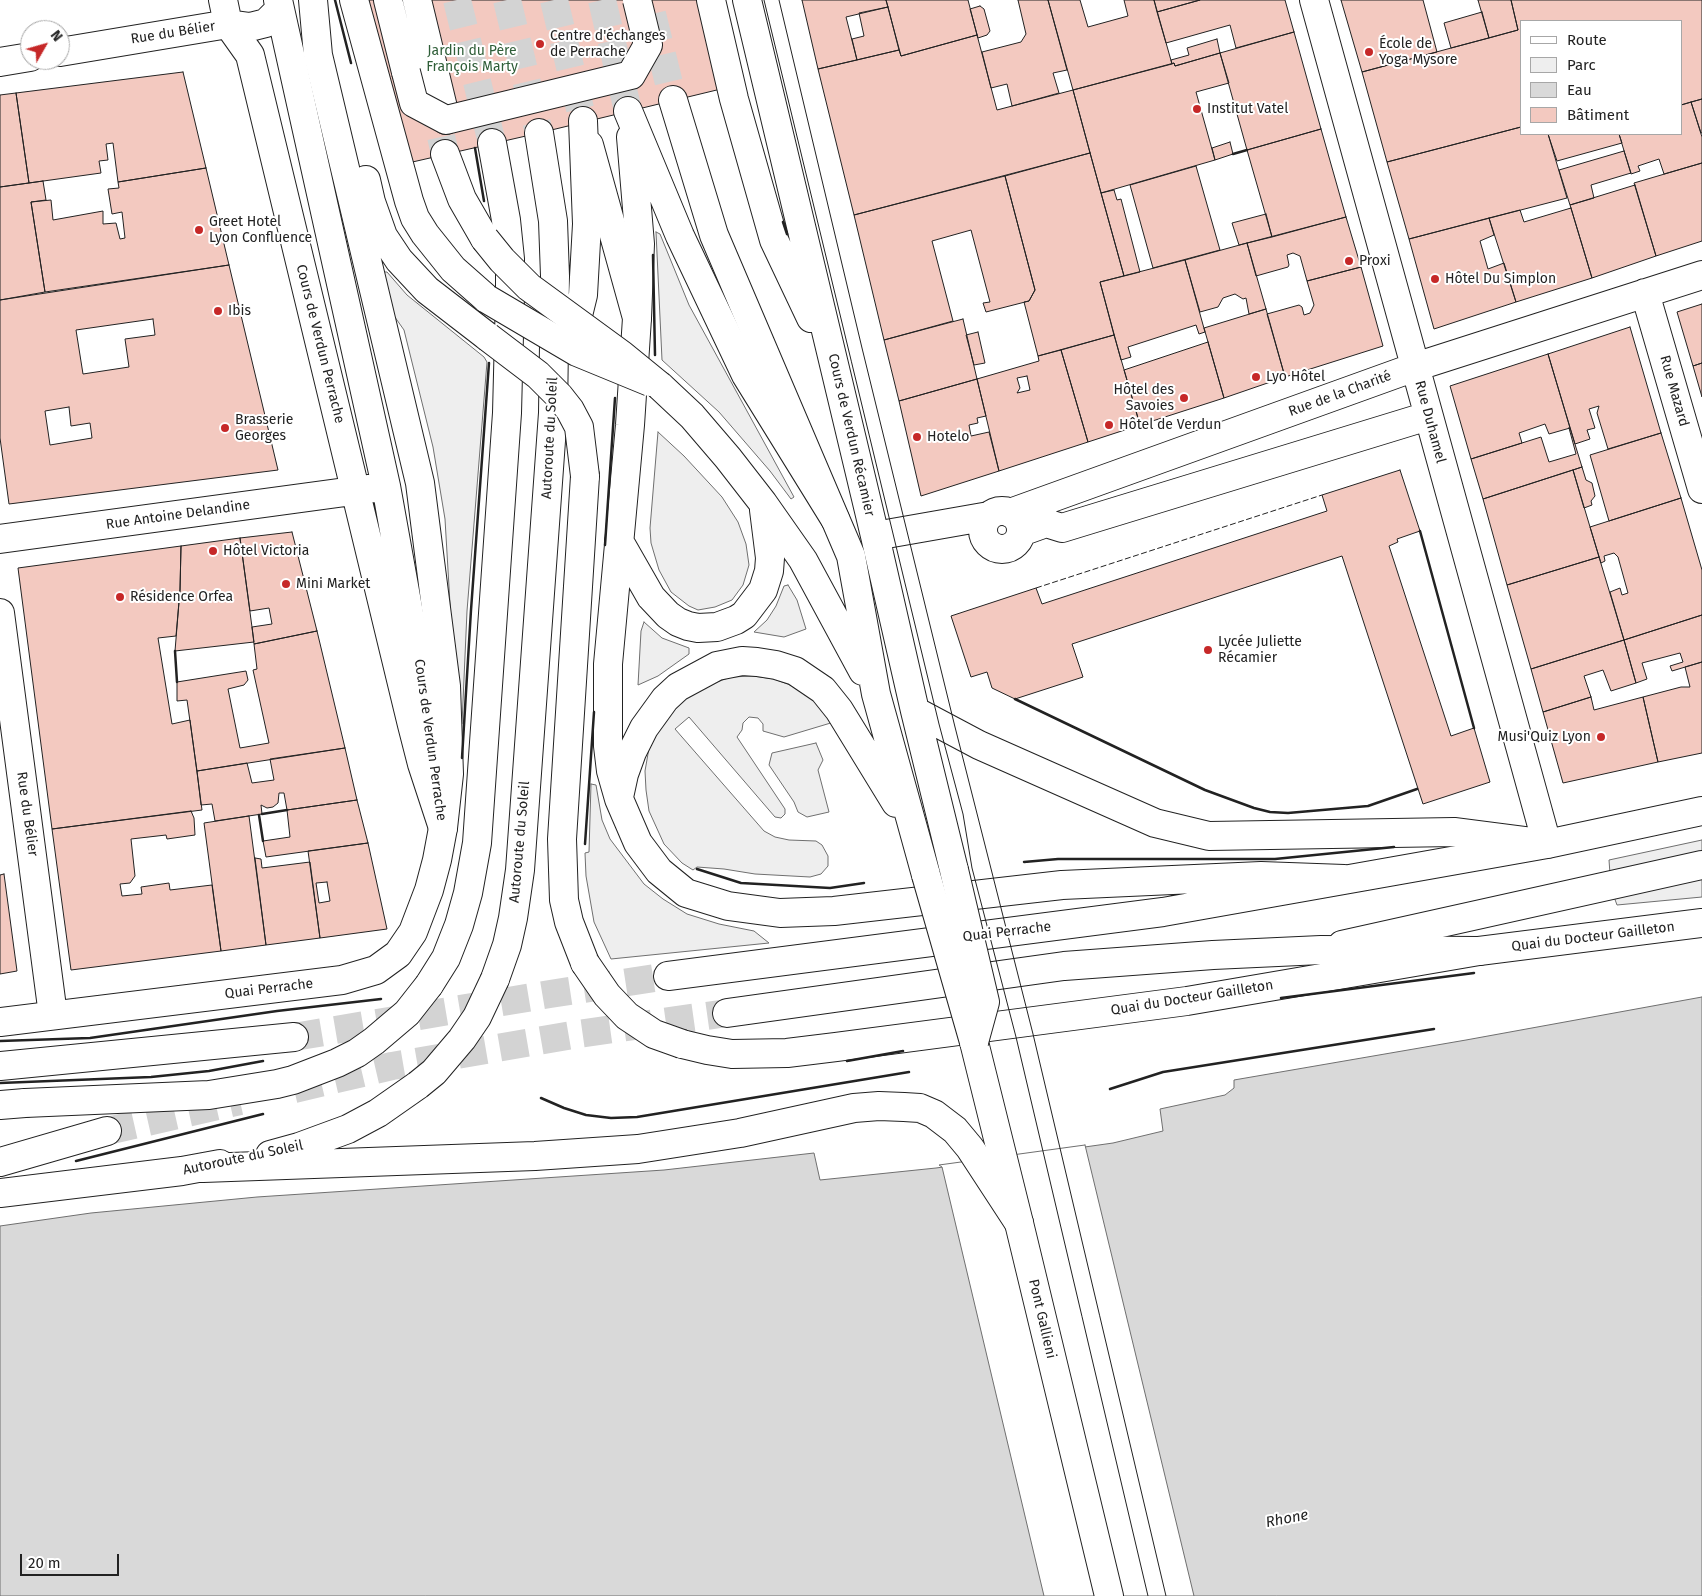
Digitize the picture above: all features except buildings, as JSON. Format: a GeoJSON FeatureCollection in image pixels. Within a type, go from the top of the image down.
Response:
{"type":"FeatureCollection","features":[{"type":"Feature","properties":{"kind":"main road","name":"Quai du Docteur Gailleton"},"geometry":{"type":"LineString","coordinates":[[315,0],[344,85],[371,202],[384,236],[399,260],[426,290],[538,375],[559,396],[570,410],[579,427],[585,476],[562,839],[564,900],[569,922],[585,964],[607,995],[627,1016],[654,1034],[682,1044],[732,1054],[807,1051],[1187,1001],[1479,951],[1702,923]]}},
{"type":"Feature","properties":{"kind":"main road"},"geometry":{"type":"LineString","coordinates":[[315,0],[318,55],[420,483],[446,686],[449,774],[443,828]]}},
{"type":"Feature","properties":{"kind":"main road"},"geometry":{"type":"LineString","coordinates":[[354,0],[409,201],[415,218],[439,253],[487,299],[577,352],[660,386]]}},
{"type":"Feature","properties":{"kind":"main road"},"geometry":{"type":"LineString","coordinates":[[388,0],[414,103],[446,120],[631,75],[648,45],[637,0]]}},
{"type":"Feature","properties":{"kind":"main road"},"geometry":{"type":"LineString","coordinates":[[417,0],[446,120]]}},
{"type":"Feature","properties":{"kind":"main road"},"geometry":{"type":"LineString","coordinates":[[711,0],[734,99],[774,240],[836,372]]}},
{"type":"Feature","properties":{"kind":"main road","name":"Cours de Verdun Récamier"},"geometry":{"type":"LineString","coordinates":[[747,0],[985,1002],[974,1042]]}},
{"type":"Feature","properties":{"kind":"main road","name":"Rue Duhamel"},"geometry":{"type":"LineString","coordinates":[[1314,0],[1547,844]]}},
{"type":"Feature","properties":{"kind":"main road","name":"Cours de Verdun Perrache"},"geometry":{"type":"LineString","coordinates":[[279,4],[386,486],[424,688],[443,828]]}},
{"type":"Feature","properties":{"kind":"main road","name":"Rue du Bélier"},"geometry":{"type":"LineString","coordinates":[[70,50],[225,12],[250,26],[266,22],[279,4]]}},
{"type":"Feature","properties":{"kind":"main road","name":"Cours de Verdun Perrache"},"geometry":{"type":"LineString","coordinates":[[225,12],[250,55],[422,764],[443,828]]}},
{"type":"Feature","properties":{"kind":"main road"},"geometry":{"type":"LineString","coordinates":[[0,62],[20,59]]}},
{"type":"Feature","properties":{"kind":"main road"},"geometry":{"type":"LineString","coordinates":[[672,100],[714,235],[851,556],[876,694],[913,830]]}},
{"type":"Feature","properties":{"kind":"main road"},"geometry":{"type":"LineString","coordinates":[[835,519],[746,375],[680,236],[628,111],[640,244],[634,367],[608,664],[607,726],[611,771],[619,799],[638,843],[660,871],[686,892],[728,906],[780,913],[834,912],[1062,885],[1261,876],[1344,879],[1547,844],[1702,811]]}},
{"type":"Feature","properties":{"kind":"main road"},"geometry":{"type":"LineString","coordinates":[[553,413],[583,295],[587,224],[583,121],[636,318]]}},
{"type":"Feature","properties":{"kind":"main road","name":"Autoroute du Soleil"},"geometry":{"type":"LineString","coordinates":[[0,1193],[203,1168],[271,1154],[330,1137],[398,1101],[434,1072],[462,1039],[476,1017],[495,979],[507,945],[516,903],[520,870],[553,413],[556,276],[553,221],[539,134]]}},
{"type":"Feature","properties":{"kind":"main road"},"geometry":{"type":"LineString","coordinates":[[12,1104],[210,1095],[293,1080],[337,1063],[357,1053],[374,1041],[407,1013],[429,985],[446,958],[468,893],[478,843],[507,413],[510,259],[506,220],[492,144]]}},
{"type":"Feature","properties":{"kind":"main road"},"geometry":{"type":"LineString","coordinates":[[445,154],[462,199],[485,239],[502,260],[529,288],[622,355],[660,386],[692,416],[728,458],[763,503],[803,560],[876,694]]}},
{"type":"Feature","properties":{"kind":"main road","name":"Rue de la Charité"},"geometry":{"type":"LineString","coordinates":[[1007,520],[1415,368],[1702,275]]}},
{"type":"Feature","properties":{"kind":"main road","name":"Rue Mazard"},"geometry":{"type":"LineString","coordinates":[[1645,293],[1702,489]]}},
{"type":"Feature","properties":{"kind":"main road","name":"Rue de la Charité"},"geometry":{"type":"LineString","coordinates":[[875,536],[1007,520],[1046,523],[1062,528],[1428,416]]}},
{"type":"Feature","properties":{"kind":"main road"},"geometry":{"type":"LineString","coordinates":[[356,490],[386,486]]}},
{"type":"Feature","properties":{"kind":"main road","name":"Rue Antoine Delandine"},"geometry":{"type":"LineString","coordinates":[[0,539],[356,490]]}},
{"type":"Feature","properties":{"kind":"main road"},"geometry":{"type":"LineString","coordinates":[[619,541],[647,592],[668,615],[688,626],[698,628],[718,627],[736,620],[744,614],[763,590],[769,571],[770,558],[763,503]]}},
{"type":"Feature","properties":{"kind":"main road","name":"Rue du Bélier"},"geometry":{"type":"LineString","coordinates":[[0,613],[53,1015]]}},
{"type":"Feature","properties":{"kind":"main road"},"geometry":{"type":"LineString","coordinates":[[619,799],[624,774],[632,752],[644,728],[664,699],[678,687],[717,666],[742,661],[757,662],[795,671],[824,690],[839,710],[913,830]]}},
{"type":"Feature","properties":{"kind":"main road"},"geometry":{"type":"LineString","coordinates":[[915,711],[979,745],[1156,823],[1209,836],[1454,832],[1547,844]]}},
{"type":"Feature","properties":{"kind":"main road","name":"Quai Perrache"},"geometry":{"type":"LineString","coordinates":[[0,1022],[342,980],[376,970],[398,954],[412,932],[437,860],[443,828]]}},
{"type":"Feature","properties":{"kind":"main road","name":"Pont Gallieni"},"geometry":{"type":"LineString","coordinates":[[913,830],[974,1042],[1108,1596]]}},
{"type":"Feature","properties":{"kind":"main road"},"geometry":{"type":"LineString","coordinates":[[1320,950],[1702,864]]}},
{"type":"Feature","properties":{"kind":"main road","name":"Quai Perrache"},"geometry":{"type":"LineString","coordinates":[[668,976],[1163,912],[1344,879]]}},
{"type":"Feature","properties":{"kind":"main road"},"geometry":{"type":"LineString","coordinates":[[728,1013],[1064,966],[1320,950],[1479,951]]}},
{"type":"Feature","properties":{"kind":"main road"},"geometry":{"type":"LineString","coordinates":[[0,1066],[294,1037]]}},
{"type":"Feature","properties":{"kind":"main road"},"geometry":{"type":"LineString","coordinates":[[203,1168],[516,1156],[638,1149],[740,1133],[854,1108],[878,1106],[920,1108],[944,1120],[955,1130],[970,1148],[1019,1222]]}},
{"type":"Feature","properties":{"kind":"main road"},"geometry":{"type":"LineString","coordinates":[[0,1162],[107,1131]]}},
{"type":"Feature","properties":{"kind":"green space"},"geometry":{"type":"Polygon","coordinates":[[[656,232],[660,234],[689,305],[794,497],[791,499],[770,471],[719,412],[662,360],[656,232]]]}},
{"type":"Feature","properties":{"kind":"green space"},"geometry":{"type":"Polygon","coordinates":[[[383,272],[387,272],[407,295],[484,357],[487,362],[467,611],[462,724],[457,723],[445,519],[433,447],[404,330],[392,313],[383,272]]]}},
{"type":"Feature","properties":{"kind":"green space"},"geometry":{"type":"Polygon","coordinates":[[[658,432],[684,456],[722,497],[738,522],[746,544],[749,565],[743,585],[732,600],[715,607],[698,610],[689,606],[671,592],[659,570],[651,543],[650,528],[658,432]]]}},
{"type":"Feature","properties":{"kind":"green space"},"geometry":{"type":"Polygon","coordinates":[[[788,585],[797,600],[806,629],[784,637],[754,632],[767,620],[776,606],[784,586],[788,585]]]}},
{"type":"Feature","properties":{"kind":"green space"},"geometry":{"type":"Polygon","coordinates":[[[644,622],[662,638],[689,648],[689,654],[658,676],[638,685],[641,631],[644,622]]]}},
{"type":"Feature","properties":{"kind":"green space"},"geometry":{"type":"Polygon","coordinates":[[[753,676],[774,679],[793,686],[820,704],[834,722],[784,737],[763,731],[763,724],[758,718],[749,717],[743,723],[742,730],[737,737],[785,809],[785,814],[781,818],[775,817],[689,717],[675,729],[764,831],[775,837],[789,840],[816,841],[822,845],[828,856],[828,866],[821,874],[810,877],[755,874],[697,867],[693,870],[682,863],[664,844],[649,811],[645,771],[649,748],[657,731],[672,710],[688,697],[711,684],[731,677],[753,676]]]}},
{"type":"Feature","properties":{"kind":"green space"},"geometry":{"type":"Polygon","coordinates":[[[816,743],[823,760],[818,770],[829,812],[807,817],[798,812],[794,802],[769,765],[772,753],[816,743]]]}},
{"type":"Feature","properties":{"kind":"green space"},"geometry":{"type":"Polygon","coordinates":[[[591,784],[596,785],[602,820],[610,839],[644,884],[687,914],[719,924],[754,931],[769,943],[611,959],[594,922],[586,876],[585,853],[589,852],[591,784]]]}},
{"type":"Feature","properties":{"kind":"green space"},"geometry":{"type":"Polygon","coordinates":[[[1702,840],[1702,854],[1610,874],[1609,860],[1702,840]]]}},
{"type":"Feature","properties":{"kind":"green space"},"geometry":{"type":"Polygon","coordinates":[[[1702,875],[1702,897],[1617,905],[1613,894],[1702,875]]]}},
{"type":"Feature","properties":{"kind":"water","name":"Rhone"},"geometry":{"type":"Polygon","coordinates":[[[1702,997],[1702,1596],[0,1596],[0,1226],[91,1213],[257,1197],[664,1170],[814,1153],[820,1180],[936,1168],[1113,1143],[1163,1131],[1160,1109],[1225,1095],[1234,1088],[1234,1080],[1702,997]]]}},
{"type":"Feature","properties":{"kind":"pier"},"geometry":{"type":"Polygon","coordinates":[[[1085,1145],[1194,1596],[1044,1596],[942,1167],[939,1165],[1085,1145]]]}},
{"type":"Feature","properties":{"kind":"tunnel"},"geometry":{"type":"LineString","coordinates":[[457,0],[492,143]]}},
{"type":"Feature","properties":{"kind":"tunnel"},"geometry":{"type":"LineString","coordinates":[[507,0],[539,133]]}},
{"type":"Feature","properties":{"kind":"tunnel"},"geometry":{"type":"LineString","coordinates":[[554,0],[583,121]]}},
{"type":"Feature","properties":{"kind":"tunnel"},"geometry":{"type":"LineString","coordinates":[[602,0],[628,111]]}},
{"type":"Feature","properties":{"kind":"tunnel"},"geometry":{"type":"LineString","coordinates":[[652,14],[673,100]]}},
{"type":"Feature","properties":{"kind":"tunnel"},"geometry":{"type":"LineString","coordinates":[[432,96],[445,154]]}},
{"type":"Feature","properties":{"kind":"tunnel"},"geometry":{"type":"LineString","coordinates":[[294,1037],[668,976]]}},
{"type":"Feature","properties":{"kind":"tunnel"},"geometry":{"type":"LineString","coordinates":[[294,1089],[392,1066],[578,1034],[727,1013]]}},
{"type":"Feature","properties":{"kind":"tunnel"},"geometry":{"type":"LineString","coordinates":[[107,1131],[240,1101]]}},
{"type":"Feature","properties":{"kind":"tram line"},"geometry":{"type":"LineString","coordinates":[[764,0],[939,724],[963,814],[972,868],[1016,1037],[1148,1596]]}},
{"type":"Feature","properties":{"kind":"tram line"},"geometry":{"type":"LineString","coordinates":[[779,0],[955,727],[1033,1034],[1166,1596]]}},
{"type":"Feature","properties":{"kind":"fence"},"geometry":{"type":"LineString","coordinates":[[1036,588],[1322,495]]}},
{"type":"Feature","properties":{"kind":"wall"},"geometry":{"type":"LineString","coordinates":[[335,0],[351,63]]}},
{"type":"Feature","properties":{"kind":"wall"},"geometry":{"type":"LineString","coordinates":[[475,148],[484,201]]}},
{"type":"Feature","properties":{"kind":"wall"},"geometry":{"type":"LineString","coordinates":[[1233,154],[1247,150]]}},
{"type":"Feature","properties":{"kind":"wall"},"geometry":{"type":"LineString","coordinates":[[783,222],[787,234]]}},
{"type":"Feature","properties":{"kind":"wall"},"geometry":{"type":"LineString","coordinates":[[653,255],[655,355]]}},
{"type":"Feature","properties":{"kind":"wall"},"geometry":{"type":"LineString","coordinates":[[462,758],[489,363]]}},
{"type":"Feature","properties":{"kind":"wall"},"geometry":{"type":"LineString","coordinates":[[605,545],[615,398]]}},
{"type":"Feature","properties":{"kind":"wall"},"geometry":{"type":"LineString","coordinates":[[1420,531],[1474,728]]}},
{"type":"Feature","properties":{"kind":"wall"},"geometry":{"type":"LineString","coordinates":[[175,651],[177,682]]}},
{"type":"Feature","properties":{"kind":"wall"},"geometry":{"type":"LineString","coordinates":[[1015,699],[1205,790],[1270,812],[1288,813],[1368,806],[1417,789]]}},
{"type":"Feature","properties":{"kind":"wall"},"geometry":{"type":"LineString","coordinates":[[585,844],[594,712]]}},
{"type":"Feature","properties":{"kind":"wall"},"geometry":{"type":"LineString","coordinates":[[262,814],[287,810]]}},
{"type":"Feature","properties":{"kind":"wall"},"geometry":{"type":"LineString","coordinates":[[259,815],[263,841]]}},
{"type":"Feature","properties":{"kind":"wall"},"geometry":{"type":"LineString","coordinates":[[1024,862],[1058,859],[1275,859],[1394,847]]}},
{"type":"Feature","properties":{"kind":"wall"},"geometry":{"type":"LineString","coordinates":[[697,869],[741,883],[830,888],[864,883]]}},
{"type":"Feature","properties":{"kind":"wall"},"geometry":{"type":"LineString","coordinates":[[1281,998],[1474,973]]}},
{"type":"Feature","properties":{"kind":"wall"},"geometry":{"type":"LineString","coordinates":[[0,1041],[90,1038],[277,1011],[381,999]]}},
{"type":"Feature","properties":{"kind":"wall"},"geometry":{"type":"LineString","coordinates":[[1110,1089],[1163,1072],[1434,1029]]}},
{"type":"Feature","properties":{"kind":"wall"},"geometry":{"type":"LineString","coordinates":[[847,1061],[903,1051]]}},
{"type":"Feature","properties":{"kind":"wall"},"geometry":{"type":"LineString","coordinates":[[0,1083],[151,1077],[209,1071],[263,1061]]}},
{"type":"Feature","properties":{"kind":"wall"},"geometry":{"type":"LineString","coordinates":[[541,1098],[586,1115],[611,1118],[637,1117],[909,1072]]}},
{"type":"Feature","properties":{"kind":"wall"},"geometry":{"type":"LineString","coordinates":[[76,1161],[263,1114]]}},
{"type":"Feature","properties":{"kind":"place","name":"Centre d'échanges de Perrache"},"geometry":{"type":"Point","coordinates":[540,44]}},
{"type":"Feature","properties":{"kind":"place","name":"École de Yoga Mysore"},"geometry":{"type":"Point","coordinates":[1369,52]}},
{"type":"Feature","properties":{"kind":"place","name":"Institut Vatel"},"geometry":{"type":"Point","coordinates":[1197,109]}},
{"type":"Feature","properties":{"kind":"place","name":"Greet Hotel Lyon Confluence"},"geometry":{"type":"Point","coordinates":[199,230]}},
{"type":"Feature","properties":{"kind":"place","name":"Proxi"},"geometry":{"type":"Point","coordinates":[1349,261]}},
{"type":"Feature","properties":{"kind":"place","name":"Hôtel Du Simplon"},"geometry":{"type":"Point","coordinates":[1435,279]}},
{"type":"Feature","properties":{"kind":"place","name":"Ibis"},"geometry":{"type":"Point","coordinates":[218,311]}},
{"type":"Feature","properties":{"kind":"place","name":"Lyo Hôtel"},"geometry":{"type":"Point","coordinates":[1256,377]}},
{"type":"Feature","properties":{"kind":"place","name":"Hôtel des Savoies"},"geometry":{"type":"Point","coordinates":[1184,398]}},
{"type":"Feature","properties":{"kind":"place","name":"Hôtel de Verdun"},"geometry":{"type":"Point","coordinates":[1109,425]}},
{"type":"Feature","properties":{"kind":"place","name":"Brasserie Georges"},"geometry":{"type":"Point","coordinates":[225,428]}},
{"type":"Feature","properties":{"kind":"place","name":"Hotelo"},"geometry":{"type":"Point","coordinates":[917,437]}},
{"type":"Feature","properties":{"kind":"place","name":"Hôtel Victoria"},"geometry":{"type":"Point","coordinates":[213,551]}},
{"type":"Feature","properties":{"kind":"place","name":"Mini Market"},"geometry":{"type":"Point","coordinates":[286,584]}},
{"type":"Feature","properties":{"kind":"place","name":"Résidence Orfea"},"geometry":{"type":"Point","coordinates":[120,597]}},
{"type":"Feature","properties":{"kind":"place","name":"Lycée Juliette Récamier"},"geometry":{"type":"Point","coordinates":[1208,650]}},
{"type":"Feature","properties":{"kind":"place","name":"Musi'Quiz Lyon"},"geometry":{"type":"Point","coordinates":[1601,737]}},
{"type":"Feature","properties":{"kind":"park label","name":"Jardin du Père François Marty"},"geometry":{"type":"Point","coordinates":[472,59]}}]}
